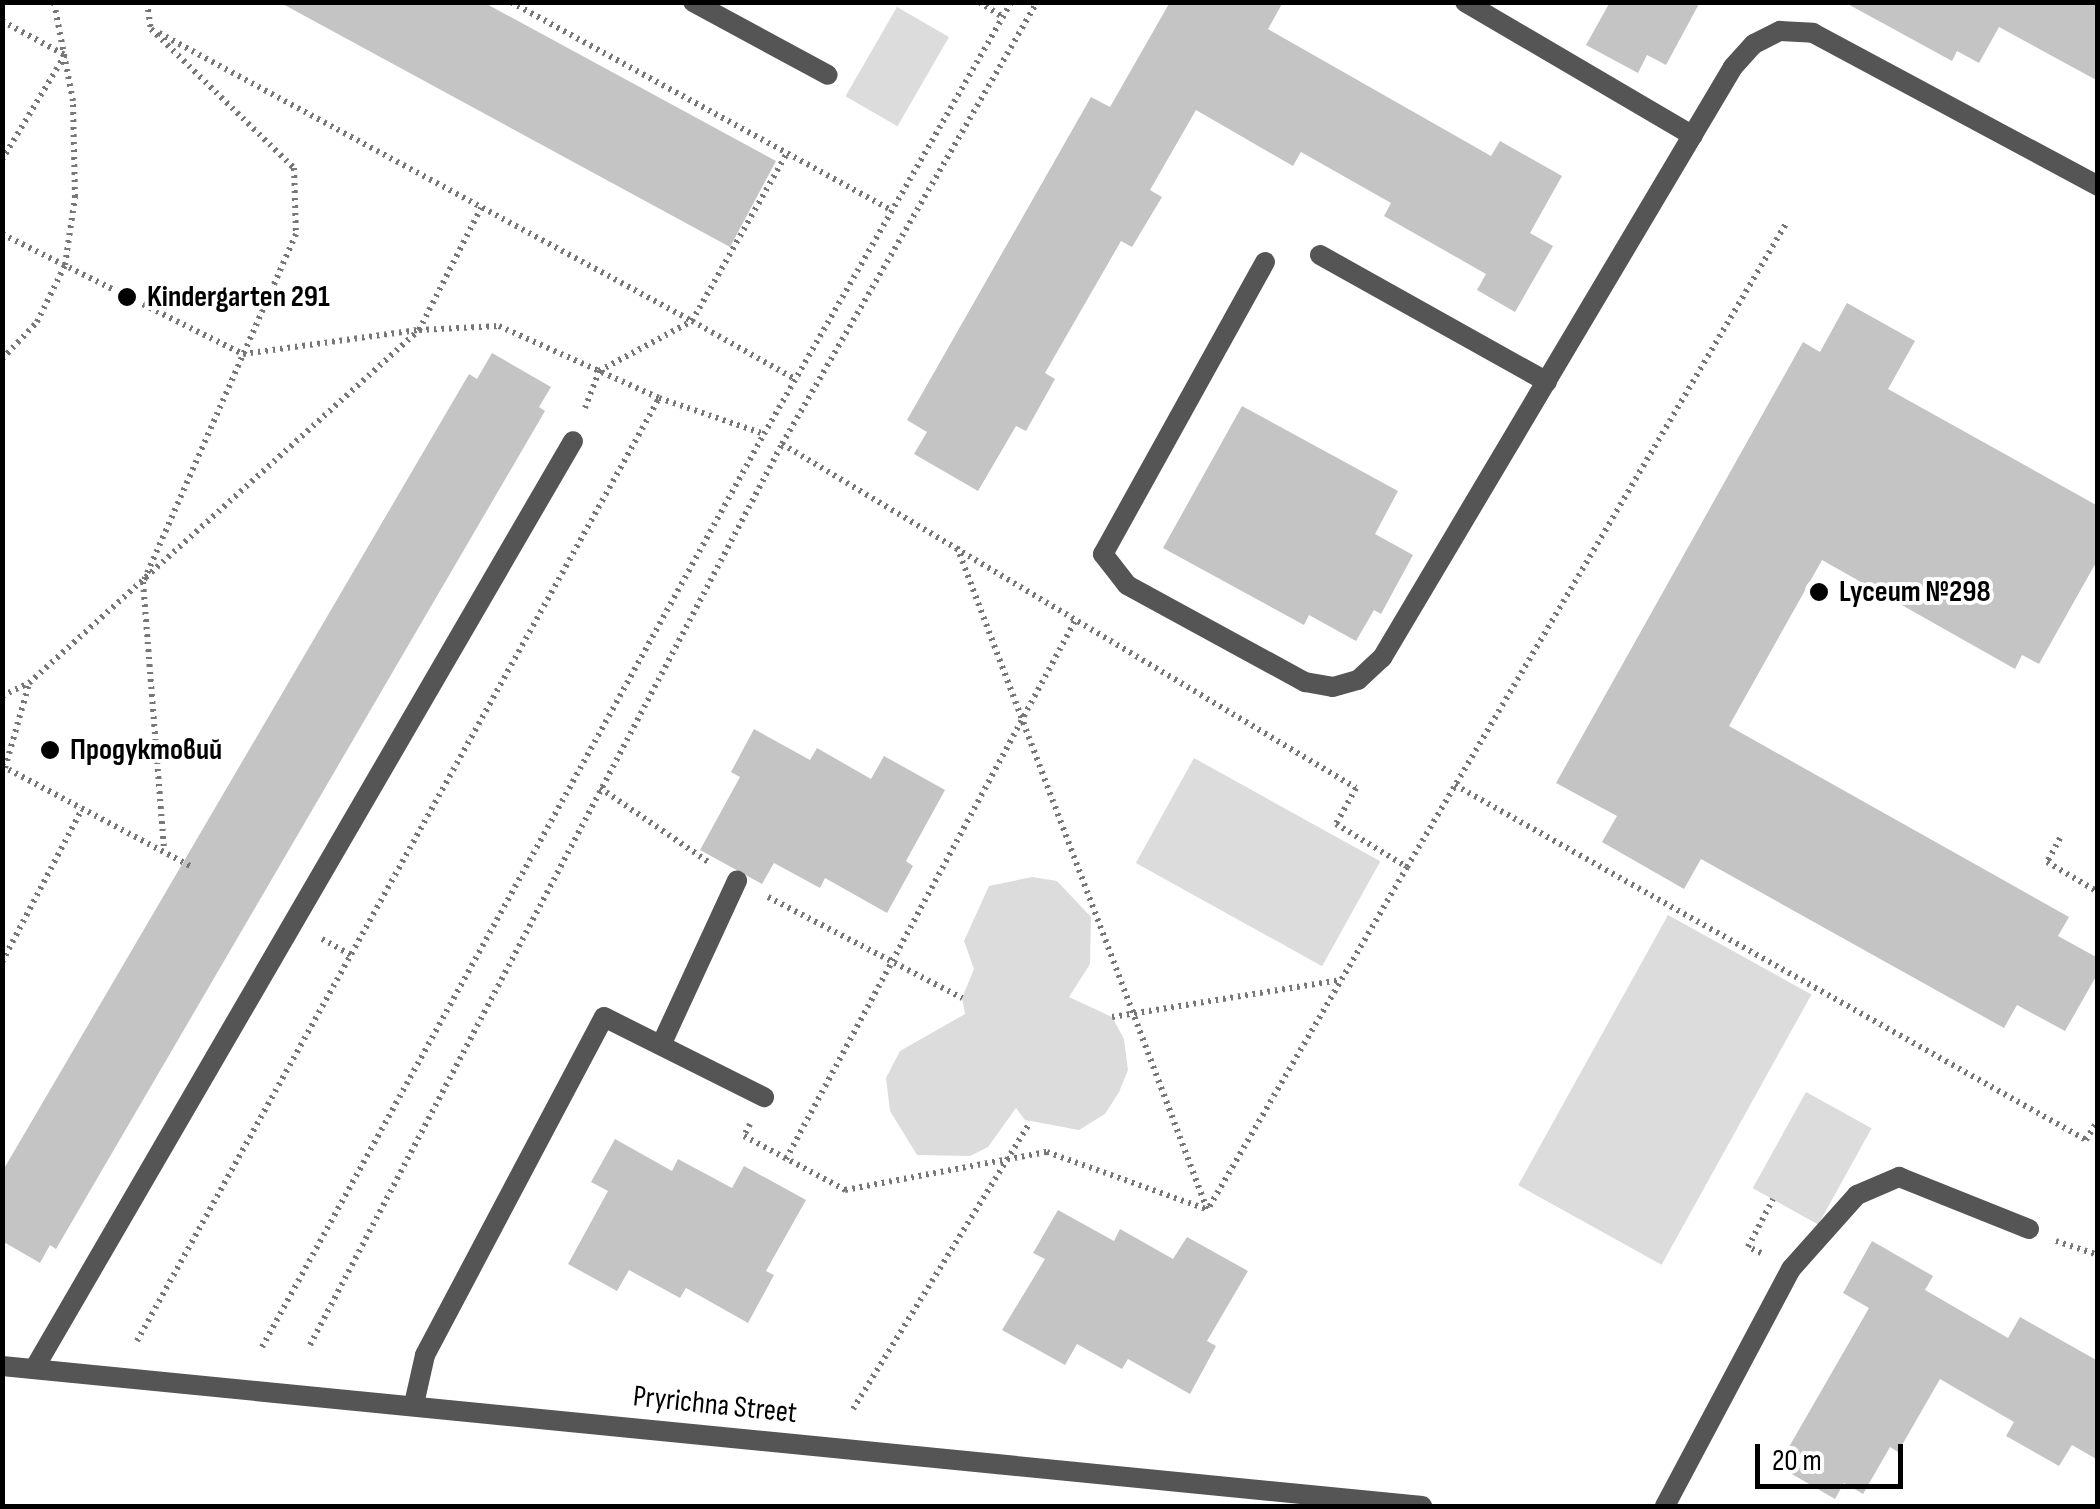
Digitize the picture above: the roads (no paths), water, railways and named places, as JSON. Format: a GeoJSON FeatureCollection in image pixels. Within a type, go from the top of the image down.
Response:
{"type":"FeatureCollection","features":[{"type":"Feature","properties":{"kind":"street"},"geometry":{"type":"LineString","coordinates":[[693,2],[828,74]]}},
{"type":"Feature","properties":{"kind":"street"},"geometry":{"type":"LineString","coordinates":[[1465,2],[1692,136]]}},
{"type":"Feature","properties":{"kind":"street"},"geometry":{"type":"LineString","coordinates":[[1497,22],[1508,2]]}},
{"type":"Feature","properties":{"kind":"street"},"geometry":{"type":"LineString","coordinates":[[1264,262],[1103,554],[1127,585],[1305,682],[1333,687],[1358,680],[1382,658],[1692,136],[1754,44],[1780,32],[1813,33],[2098,186]]}},
{"type":"Feature","properties":{"kind":"street"},"geometry":{"type":"LineString","coordinates":[[1320,255],[1547,382]]}},
{"type":"Feature","properties":{"kind":"street"},"geometry":{"type":"LineString","coordinates":[[34,1369],[573,440]]}},
{"type":"Feature","properties":{"kind":"street"},"geometry":{"type":"LineString","coordinates":[[662,1043],[737,881]]}},
{"type":"Feature","properties":{"kind":"street"},"geometry":{"type":"LineString","coordinates":[[414,1404],[425,1355],[604,1017],[764,1097]]}},
{"type":"Feature","properties":{"kind":"street"},"geometry":{"type":"LineString","coordinates":[[1665,1506],[1791,1269],[1856,1195],[1899,1178],[2029,1229]]}},
{"type":"Feature","properties":{"kind":"street","name":"Pryrichna Street"},"geometry":{"type":"LineString","coordinates":[[2,1366],[1422,1506]]}},
{"type":"Feature","properties":{"kind":"place","name":"Kindergarten 291"},"geometry":{"type":"Point","coordinates":[127,297]}},
{"type":"Feature","properties":{"kind":"place","name":"Lyceum №298"},"geometry":{"type":"Point","coordinates":[1819,592]}},
{"type":"Feature","properties":{"kind":"place","name":"Продуктовий"},"geometry":{"type":"Point","coordinates":[50,750]}}]}
